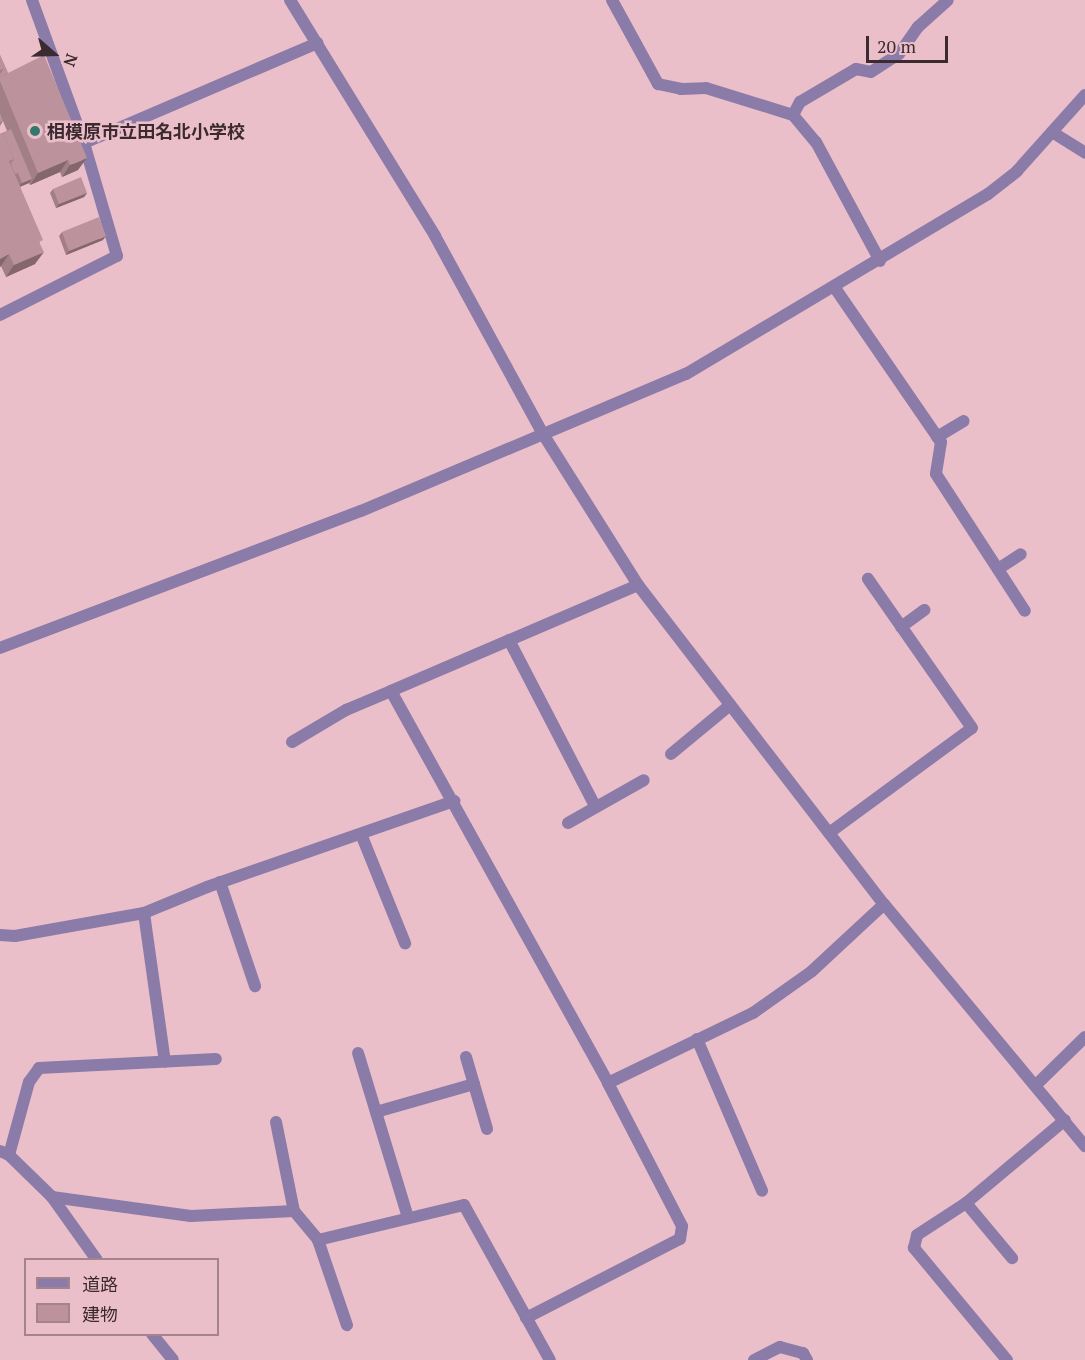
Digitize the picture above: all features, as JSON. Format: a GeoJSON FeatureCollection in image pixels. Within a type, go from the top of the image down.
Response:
{"type":"FeatureCollection","features":[{"type":"Feature","properties":{"kind":"street"},"geometry":{"type":"LineString","coordinates":[[0,315],[117,256],[84,143],[32,0]]}},
{"type":"Feature","properties":{"kind":"street"},"geometry":{"type":"LineString","coordinates":[[290,0],[435,236],[543,434],[638,585],[884,904],[1036,1084],[1085,1146]]}},
{"type":"Feature","properties":{"kind":"street"},"geometry":{"type":"LineString","coordinates":[[612,0],[658,84],[681,89],[706,88],[793,115],[816,142],[880,261]]}},
{"type":"Feature","properties":{"kind":"street"},"geometry":{"type":"LineString","coordinates":[[793,115],[800,102],[856,69],[871,72],[899,54],[918,27],[948,0]]}},
{"type":"Feature","properties":{"kind":"street"},"geometry":{"type":"LineString","coordinates":[[84,143],[317,43]]}},
{"type":"Feature","properties":{"kind":"street"},"geometry":{"type":"LineString","coordinates":[[0,648],[361,510],[686,374],[835,288],[988,194],[1017,171],[1085,95]]}},
{"type":"Feature","properties":{"kind":"street"},"geometry":{"type":"LineString","coordinates":[[1052,132],[1085,153]]}},
{"type":"Feature","properties":{"kind":"street"},"geometry":{"type":"LineString","coordinates":[[835,288],[941,442],[936,474],[1025,611]]}},
{"type":"Feature","properties":{"kind":"street"},"geometry":{"type":"LineString","coordinates":[[937,437],[964,421]]}},
{"type":"Feature","properties":{"kind":"street"},"geometry":{"type":"LineString","coordinates":[[998,569],[1021,554]]}},
{"type":"Feature","properties":{"kind":"street"},"geometry":{"type":"LineString","coordinates":[[829,833],[972,728],[868,579]]}},
{"type":"Feature","properties":{"kind":"street"},"geometry":{"type":"LineString","coordinates":[[292,742],[346,710],[638,585]]}},
{"type":"Feature","properties":{"kind":"street"},"geometry":{"type":"LineString","coordinates":[[901,627],[924,610]]}},
{"type":"Feature","properties":{"kind":"street"},"geometry":{"type":"LineString","coordinates":[[509,640],[595,806]]}},
{"type":"Feature","properties":{"kind":"street"},"geometry":{"type":"LineString","coordinates":[[391,691],[454,801],[608,1083],[682,1226],[680,1239],[526,1318]]}},
{"type":"Feature","properties":{"kind":"street"},"geometry":{"type":"LineString","coordinates":[[671,754],[730,705]]}},
{"type":"Feature","properties":{"kind":"street"},"geometry":{"type":"LineString","coordinates":[[568,823],[644,780]]}},
{"type":"Feature","properties":{"kind":"street"},"geometry":{"type":"LineString","coordinates":[[0,935],[15,936],[144,913],[220,882],[454,801]]}},
{"type":"Feature","properties":{"kind":"street"},"geometry":{"type":"LineString","coordinates":[[361,834],[405,943]]}},
{"type":"Feature","properties":{"kind":"street"},"geometry":{"type":"LineString","coordinates":[[220,882],[255,986]]}},
{"type":"Feature","properties":{"kind":"street"},"geometry":{"type":"LineString","coordinates":[[608,1083],[753,1013],[812,971],[884,904]]}},
{"type":"Feature","properties":{"kind":"street"},"geometry":{"type":"LineString","coordinates":[[144,913],[165,1062]]}},
{"type":"Feature","properties":{"kind":"street"},"geometry":{"type":"LineString","coordinates":[[1036,1084],[1085,1037]]}},
{"type":"Feature","properties":{"kind":"street"},"geometry":{"type":"LineString","coordinates":[[697,1039],[762,1191]]}},
{"type":"Feature","properties":{"kind":"street"},"geometry":{"type":"LineString","coordinates":[[358,1053],[408,1218]]}},
{"type":"Feature","properties":{"kind":"street"},"geometry":{"type":"LineString","coordinates":[[466,1058],[487,1129]]}},
{"type":"Feature","properties":{"kind":"street"},"geometry":{"type":"LineString","coordinates":[[96,1258],[52,1197],[5,1153],[29,1082],[39,1068],[216,1059]]}},
{"type":"Feature","properties":{"kind":"street"},"geometry":{"type":"LineString","coordinates":[[376,1113],[474,1084]]}},
{"type":"Feature","properties":{"kind":"street"},"geometry":{"type":"LineString","coordinates":[[1007,1360],[914,1248],[916,1235],[966,1203],[1065,1120]]}},
{"type":"Feature","properties":{"kind":"street"},"geometry":{"type":"LineString","coordinates":[[276,1122],[294,1211],[318,1240],[347,1325]]}},
{"type":"Feature","properties":{"kind":"street"},"geometry":{"type":"LineString","coordinates":[[52,1197],[192,1216],[294,1211]]}},
{"type":"Feature","properties":{"kind":"street"},"geometry":{"type":"LineString","coordinates":[[966,1203],[1012,1258]]}},
{"type":"Feature","properties":{"kind":"street"},"geometry":{"type":"LineString","coordinates":[[318,1240],[464,1205],[550,1360]]}},
{"type":"Feature","properties":{"kind":"street"},"geometry":{"type":"LineString","coordinates":[[153,1336],[173,1360]]}},
{"type":"Feature","properties":{"kind":"street"},"geometry":{"type":"LineString","coordinates":[[754,1360],[780,1347],[803,1353],[807,1360]]}},
{"type":"Feature","properties":{"kind":"building"},"geometry":{"type":"Polygon","coordinates":[[[0,55],[8,73],[0,77],[4,69],[0,55]]]}},
{"type":"Feature","properties":{"kind":"building"},"geometry":{"type":"Polygon","coordinates":[[[44,55],[87,158],[70,165],[68,160],[38,173],[0,77],[44,55]]]}},
{"type":"Feature","properties":{"kind":"building"},"geometry":{"type":"Polygon","coordinates":[[[11,129],[32,179],[22,183],[18,173],[15,174],[12,167],[11,163],[14,159],[3,133],[0,135],[0,134],[11,129]]]}},
{"type":"Feature","properties":{"kind":"building"},"geometry":{"type":"Polygon","coordinates":[[[3,133],[14,159],[9,161],[43,240],[39,242],[44,252],[14,265],[9,254],[0,259],[0,135],[3,133]]]}},
{"type":"Feature","properties":{"kind":"building"},"geometry":{"type":"Polygon","coordinates":[[[81,177],[87,193],[59,204],[53,189],[81,177]]]}},
{"type":"Feature","properties":{"kind":"building"},"geometry":{"type":"Polygon","coordinates":[[[99,217],[106,236],[69,251],[62,232],[99,217]]]}},
{"type":"Feature","properties":{"kind":"place","name":"相模原市立田名北小学校"},"geometry":{"type":"Point","coordinates":[35,131]}}]}
